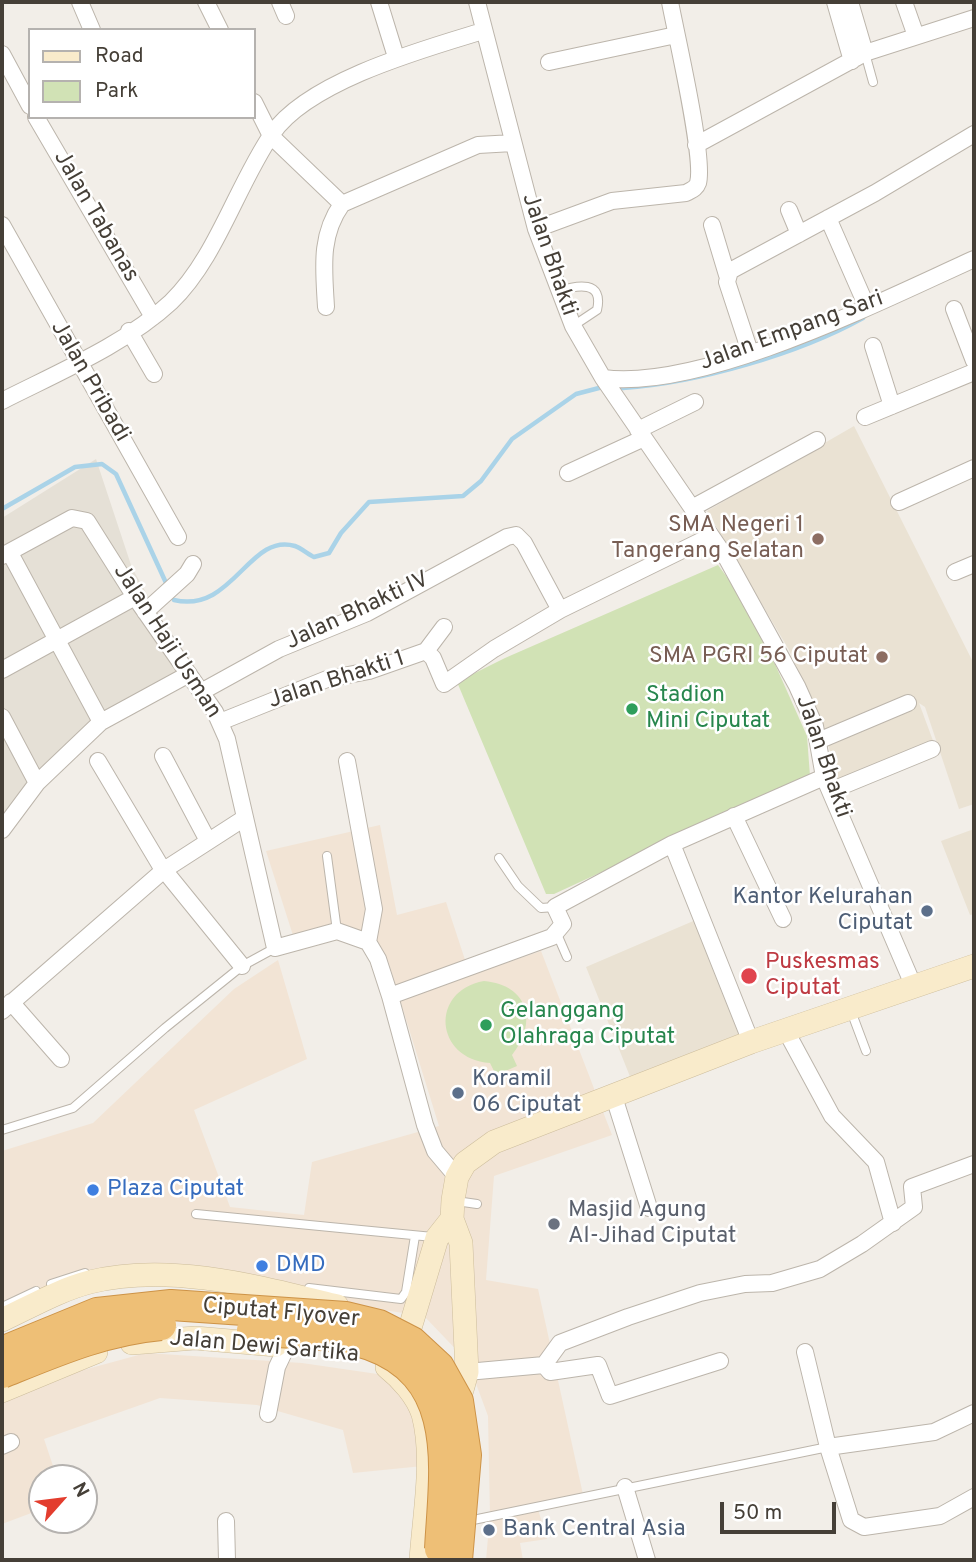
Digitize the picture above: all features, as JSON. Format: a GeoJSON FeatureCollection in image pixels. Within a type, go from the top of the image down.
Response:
{"type":"FeatureCollection","features":[{"type":"Feature","properties":{"kind":"highway","name":"Ciputat Flyover"},"geometry":{"type":"LineString","coordinates":[[2,1352],[97,1313],[158,1306],[346,1317],[379,1325],[412,1342],[439,1367],[458,1401],[466,1455],[457,1560]]}},
{"type":"Feature","properties":{"kind":"highway","name":"Ciputat Flyover"},"geometry":{"type":"LineString","coordinates":[[2,1373],[89,1338],[159,1325],[198,1324],[350,1340],[370,1345],[389,1354],[422,1381],[439,1410],[445,1458],[439,1560]]}},
{"type":"Feature","properties":{"kind":"main road"},"geometry":{"type":"LineString","coordinates":[[469,1560],[473,1520],[473,1454],[465,1381],[461,1243],[453,1210],[457,1177],[465,1163],[494,1142],[751,1042],[974,966]]}},
{"type":"Feature","properties":{"kind":"main road"},"geometry":{"type":"LineString","coordinates":[[453,1210],[426,1237],[410,1328],[465,1381]]}},
{"type":"Feature","properties":{"kind":"main road","name":"Jalan Dewi Sartika"},"geometry":{"type":"LineString","coordinates":[[2,1320],[76,1281],[156,1274],[200,1278],[389,1318],[410,1328]]}},
{"type":"Feature","properties":{"kind":"main road"},"geometry":{"type":"LineString","coordinates":[[195,1338],[180,1322],[178,1301],[182,1291],[200,1278]]}},
{"type":"Feature","properties":{"kind":"main road"},"geometry":{"type":"LineString","coordinates":[[105,1279],[123,1290],[134,1303],[136,1328],[128,1343]]}},
{"type":"Feature","properties":{"kind":"main road","name":"Jalan Dewi Sartika"},"geometry":{"type":"LineString","coordinates":[[2,1391],[90,1354],[128,1343],[195,1338],[356,1352],[383,1364],[402,1379],[422,1412],[428,1457],[421,1560]]}},
{"type":"Feature","properties":{"kind":"street"},"geometry":{"type":"LineString","coordinates":[[80,2],[91,28]]}},
{"type":"Feature","properties":{"kind":"street"},"geometry":{"type":"LineString","coordinates":[[206,2],[219,28]]}},
{"type":"Feature","properties":{"kind":"street"},"geometry":{"type":"LineString","coordinates":[[379,2],[396,57]]}},
{"type":"Feature","properties":{"kind":"street","name":"Jalan Bhakti"},"geometry":{"type":"LineString","coordinates":[[477,2],[536,229],[573,326],[603,378],[711,536],[808,707],[827,784],[914,987]]}},
{"type":"Feature","properties":{"kind":"street"},"geometry":{"type":"LineString","coordinates":[[536,229],[612,201],[686,193],[695,188],[699,181],[696,145],[670,2]]}},
{"type":"Feature","properties":{"kind":"street"},"geometry":{"type":"LineString","coordinates":[[835,2],[859,57]]}},
{"type":"Feature","properties":{"kind":"street"},"geometry":{"type":"LineString","coordinates":[[850,2],[859,57]]}},
{"type":"Feature","properties":{"kind":"street"},"geometry":{"type":"LineString","coordinates":[[904,2],[916,36]]}},
{"type":"Feature","properties":{"kind":"street"},"geometry":{"type":"LineString","coordinates":[[696,145],[859,57],[974,18]]}},
{"type":"Feature","properties":{"kind":"street"},"geometry":{"type":"LineString","coordinates":[[2,401],[78,362],[153,317],[172,300],[193,274],[271,136],[290,115],[318,94],[396,57],[483,30]]}},
{"type":"Feature","properties":{"kind":"street"},"geometry":{"type":"LineString","coordinates":[[549,61],[676,35]]}},
{"type":"Feature","properties":{"kind":"street"},"geometry":{"type":"LineString","coordinates":[[2,54],[28,102]]}},
{"type":"Feature","properties":{"kind":"street"},"geometry":{"type":"LineString","coordinates":[[256,106],[271,136],[342,204]]}},
{"type":"Feature","properties":{"kind":"street","name":"Jalan Tabanas"},"geometry":{"type":"LineString","coordinates":[[37,119],[153,317]]}},
{"type":"Feature","properties":{"kind":"street"},"geometry":{"type":"LineString","coordinates":[[727,275],[735,267],[828,218],[974,134]]}},
{"type":"Feature","properties":{"kind":"street"},"geometry":{"type":"LineString","coordinates":[[326,307],[322,260],[332,219],[342,204],[478,145],[513,144]]}},
{"type":"Feature","properties":{"kind":"street"},"geometry":{"type":"LineString","coordinates":[[789,210],[799,234]]}},
{"type":"Feature","properties":{"kind":"street"},"geometry":{"type":"LineString","coordinates":[[828,218],[867,307]]}},
{"type":"Feature","properties":{"kind":"street","name":"Jalan Pribadi"},"geometry":{"type":"LineString","coordinates":[[2,225],[178,537]]}},
{"type":"Feature","properties":{"kind":"street"},"geometry":{"type":"LineString","coordinates":[[712,225],[750,352]]}},
{"type":"Feature","properties":{"kind":"street","name":"Jalan Empang Sari"},"geometry":{"type":"LineString","coordinates":[[603,378],[617,380],[680,372],[750,352],[867,307],[974,260]]}},
{"type":"Feature","properties":{"kind":"street"},"geometry":{"type":"LineString","coordinates":[[954,309],[974,361]]}},
{"type":"Feature","properties":{"kind":"street"},"geometry":{"type":"LineString","coordinates":[[129,331],[154,373]]}},
{"type":"Feature","properties":{"kind":"street"},"geometry":{"type":"LineString","coordinates":[[873,346],[892,406]]}},
{"type":"Feature","properties":{"kind":"street"},"geometry":{"type":"LineString","coordinates":[[865,417],[974,372]]}},
{"type":"Feature","properties":{"kind":"street"},"geometry":{"type":"LineString","coordinates":[[568,473],[695,402]]}},
{"type":"Feature","properties":{"kind":"street"},"geometry":{"type":"LineString","coordinates":[[692,508],[817,440]]}},
{"type":"Feature","properties":{"kind":"street"},"geometry":{"type":"LineString","coordinates":[[899,502],[974,468]]}},
{"type":"Feature","properties":{"kind":"street","name":"Jalan Haji Usman"},"geometry":{"type":"LineString","coordinates":[[6,554],[72,518],[87,521],[220,722],[227,739],[275,948]]}},
{"type":"Feature","properties":{"kind":"street","name":"Jalan Bhakti IV"},"geometry":{"type":"LineString","coordinates":[[201,692],[279,649],[367,613],[507,537],[516,536],[524,543],[560,610]]}},
{"type":"Feature","properties":{"kind":"street"},"geometry":{"type":"LineString","coordinates":[[426,652],[433,658],[444,684],[494,649],[560,610],[711,536]]}},
{"type":"Feature","properties":{"kind":"street"},"geometry":{"type":"LineString","coordinates":[[6,554],[101,722]]}},
{"type":"Feature","properties":{"kind":"street"},"geometry":{"type":"LineString","coordinates":[[145,612],[187,574],[193,564]]}},
{"type":"Feature","properties":{"kind":"street"},"geometry":{"type":"LineString","coordinates":[[956,572],[974,564]]}},
{"type":"Feature","properties":{"kind":"street"},"geometry":{"type":"LineString","coordinates":[[2,670],[135,597]]}},
{"type":"Feature","properties":{"kind":"street","name":"Jalan Bhakti 1"},"geometry":{"type":"LineString","coordinates":[[220,722],[327,679],[369,671],[426,652],[444,627]]}},
{"type":"Feature","properties":{"kind":"street"},"geometry":{"type":"LineString","coordinates":[[2,830],[37,783],[101,722],[189,674]]}},
{"type":"Feature","properties":{"kind":"street"},"geometry":{"type":"LineString","coordinates":[[818,741],[908,703]]}},
{"type":"Feature","properties":{"kind":"street"},"geometry":{"type":"LineString","coordinates":[[2,717],[37,783]]}},
{"type":"Feature","properties":{"kind":"street"},"geometry":{"type":"LineString","coordinates":[[390,996],[557,934],[563,921],[555,907],[672,844],[734,816],[932,749]]}},
{"type":"Feature","properties":{"kind":"street"},"geometry":{"type":"LineString","coordinates":[[163,757],[207,839]]}},
{"type":"Feature","properties":{"kind":"street"},"geometry":{"type":"LineString","coordinates":[[97,761],[164,870],[242,967]]}},
{"type":"Feature","properties":{"kind":"street"},"geometry":{"type":"LineString","coordinates":[[347,761],[374,909],[368,942]]}},
{"type":"Feature","properties":{"kind":"street"},"geometry":{"type":"LineString","coordinates":[[734,816],[783,919]]}},
{"type":"Feature","properties":{"kind":"street"},"geometry":{"type":"LineString","coordinates":[[61,1059],[6,1006],[164,870],[207,839],[243,818]]}},
{"type":"Feature","properties":{"kind":"street"},"geometry":{"type":"LineString","coordinates":[[672,844],[751,1042]]}},
{"type":"Feature","properties":{"kind":"street"},"geometry":{"type":"LineString","coordinates":[[275,948],[337,931],[368,942],[378,959],[390,996],[425,1125],[435,1151],[457,1177]]}},
{"type":"Feature","properties":{"kind":"street"},"geometry":{"type":"LineString","coordinates":[[786,1031],[832,1116],[876,1162],[893,1223]]}},
{"type":"Feature","properties":{"kind":"street"},"geometry":{"type":"LineString","coordinates":[[614,1097],[649,1208]]}},
{"type":"Feature","properties":{"kind":"street"},"geometry":{"type":"LineString","coordinates":[[465,1381],[544,1365],[560,1343],[700,1293],[745,1284],[772,1283],[820,1269],[914,1207],[912,1187],[974,1164]]}},
{"type":"Feature","properties":{"kind":"street"},"geometry":{"type":"LineString","coordinates":[[268,1414],[277,1367],[287,1346]]}},
{"type":"Feature","properties":{"kind":"street"},"geometry":{"type":"LineString","coordinates":[[805,1352],[828,1447],[846,1505],[856,1525],[864,1527],[940,1516],[974,1497]]}},
{"type":"Feature","properties":{"kind":"street"},"geometry":{"type":"LineString","coordinates":[[544,1365],[550,1372],[598,1365],[610,1396],[720,1361]]}},
{"type":"Feature","properties":{"kind":"street"},"geometry":{"type":"LineString","coordinates":[[828,1447],[934,1432],[974,1413]]}},
{"type":"Feature","properties":{"kind":"street"},"geometry":{"type":"LineString","coordinates":[[625,1487],[647,1560]]}},
{"type":"Feature","properties":{"kind":"street"},"geometry":{"type":"LineString","coordinates":[[226,1521],[227,1560]]}},
{"type":"Feature","properties":{"kind":"lane"},"geometry":{"type":"LineString","coordinates":[[859,57],[873,82]]}},
{"type":"Feature","properties":{"kind":"lane"},"geometry":{"type":"LineString","coordinates":[[559,291],[587,285],[593,290],[599,304],[597,310],[573,326]]}},
{"type":"Feature","properties":{"kind":"lane"},"geometry":{"type":"LineString","coordinates":[[327,856],[337,931]]}},
{"type":"Feature","properties":{"kind":"lane"},"geometry":{"type":"LineString","coordinates":[[499,858],[527,897],[541,908],[555,907]]}},
{"type":"Feature","properties":{"kind":"lane"},"geometry":{"type":"LineString","coordinates":[[557,934],[567,957]]}},
{"type":"Feature","properties":{"kind":"lane"},"geometry":{"type":"LineString","coordinates":[[2,1130],[73,1108],[165,1028],[242,967],[275,948]]}},
{"type":"Feature","properties":{"kind":"lane"},"geometry":{"type":"LineString","coordinates":[[850,1009],[866,1051]]}},
{"type":"Feature","properties":{"kind":"lane"},"geometry":{"type":"LineString","coordinates":[[453,1210],[477,1204]]}},
{"type":"Feature","properties":{"kind":"lane"},"geometry":{"type":"LineString","coordinates":[[196,1214],[426,1237],[461,1243]]}},
{"type":"Feature","properties":{"kind":"lane"},"geometry":{"type":"LineString","coordinates":[[2,1307],[129,1265],[397,1300],[406,1292],[426,1237]]}},
{"type":"Feature","properties":{"kind":"lane"},"geometry":{"type":"LineString","coordinates":[[473,1520],[828,1447]]}},
{"type":"Feature","properties":{"kind":"shaded area"},"geometry":{"type":"Polygon","coordinates":[[[854,426],[974,664],[974,804],[959,809],[925,707],[919,703],[935,746],[836,787],[827,736],[789,650],[707,511],[854,426]]]}},
{"type":"Feature","properties":{"kind":"shaded area"},"geometry":{"type":"Polygon","coordinates":[[[96,459],[132,568],[196,679],[83,736],[2,837],[2,518],[96,459]]]}},
{"type":"Feature","properties":{"kind":"shaded area"},"geometry":{"type":"Polygon","coordinates":[[[380,825],[397,915],[446,902],[470,975],[541,951],[612,1135],[494,1176],[486,1280],[538,1289],[584,1499],[537,1506],[547,1539],[520,1543],[523,1560],[486,1560],[490,1515],[488,1416],[468,1362],[424,1316],[131,1273],[2,1312],[2,1151],[93,1123],[234,989],[278,960],[307,1059],[194,1110],[230,1207],[304,1215],[312,1162],[439,1126],[388,961],[362,937],[324,942],[298,951],[266,851],[380,825]]]}},
{"type":"Feature","properties":{"kind":"shaded area"},"geometry":{"type":"Polygon","coordinates":[[[974,829],[974,914],[970,915],[941,841],[974,829]]]}},
{"type":"Feature","properties":{"kind":"shaded area"},"geometry":{"type":"Polygon","coordinates":[[[698,919],[746,1031],[631,1079],[586,967],[698,919]]]}},
{"type":"Feature","properties":{"kind":"shaded area"},"geometry":{"type":"Polygon","coordinates":[[[146,1353],[302,1363],[391,1376],[417,1403],[423,1466],[353,1473],[343,1430],[257,1405],[160,1398],[44,1439],[52,1464],[28,1464],[28,1514],[2,1524],[2,1401],[65,1375],[146,1353]]]}},
{"type":"Feature","properties":{"kind":"green space","name":"Stadion Mini Ciputat"},"geometry":{"type":"Polygon","coordinates":[[[718,565],[750,608],[807,736],[810,776],[554,894],[546,894],[457,682],[505,658],[718,565]]]}},
{"type":"Feature","properties":{"kind":"green space","name":"Gelanggang Olahraga Ciputat"},"geometry":{"type":"Polygon","coordinates":[[[484,981],[511,990],[525,1008],[525,1030],[512,1055],[517,1066],[496,1075],[490,1063],[472,1059],[458,1050],[449,1038],[446,1024],[447,1010],[454,997],[466,987],[484,981]]]}},
{"type":"Feature","properties":{"kind":"waterway"},"geometry":{"type":"LineString","coordinates":[[623,388],[683,380],[746,365],[808,343],[863,318]]}},
{"type":"Feature","properties":{"kind":"waterway"},"geometry":{"type":"LineString","coordinates":[[174,600],[194,601],[211,596],[265,550],[279,545],[295,546],[314,557],[329,553],[341,533],[369,502],[463,496],[481,481],[512,439],[576,394],[599,388]]}},
{"type":"Feature","properties":{"kind":"waterway"},"geometry":{"type":"LineString","coordinates":[[2,509],[75,467],[102,464],[116,474],[167,585]]}},
{"type":"Feature","properties":{"kind":"place","name":"SMA Negeri 1 Tangerang Selatan"},"geometry":{"type":"Point","coordinates":[818,539]}},
{"type":"Feature","properties":{"kind":"place","name":"SMA PGRI 56 Ciputat"},"geometry":{"type":"Point","coordinates":[882,657]}},
{"type":"Feature","properties":{"kind":"place","name":"Stadion Mini Ciputat"},"geometry":{"type":"Point","coordinates":[632,709]}},
{"type":"Feature","properties":{"kind":"place","name":"Kantor Kelurahan Ciputat"},"geometry":{"type":"Point","coordinates":[927,911]}},
{"type":"Feature","properties":{"kind":"place","name":"Puskesmas Ciputat"},"geometry":{"type":"Point","coordinates":[749,976]}},
{"type":"Feature","properties":{"kind":"place","name":"Gelanggang Olahraga Ciputat"},"geometry":{"type":"Point","coordinates":[486,1025]}},
{"type":"Feature","properties":{"kind":"place","name":"Koramil 06 Ciputat"},"geometry":{"type":"Point","coordinates":[458,1093]}},
{"type":"Feature","properties":{"kind":"place","name":"Plaza Ciputat"},"geometry":{"type":"Point","coordinates":[93,1190]}},
{"type":"Feature","properties":{"kind":"place","name":"Masjid Agung Al-Jihad Ciputat"},"geometry":{"type":"Point","coordinates":[554,1224]}},
{"type":"Feature","properties":{"kind":"place","name":"DMD"},"geometry":{"type":"Point","coordinates":[262,1266]}},
{"type":"Feature","properties":{"kind":"place","name":"Bank Central Asia"},"geometry":{"type":"Point","coordinates":[489,1530]}}]}
